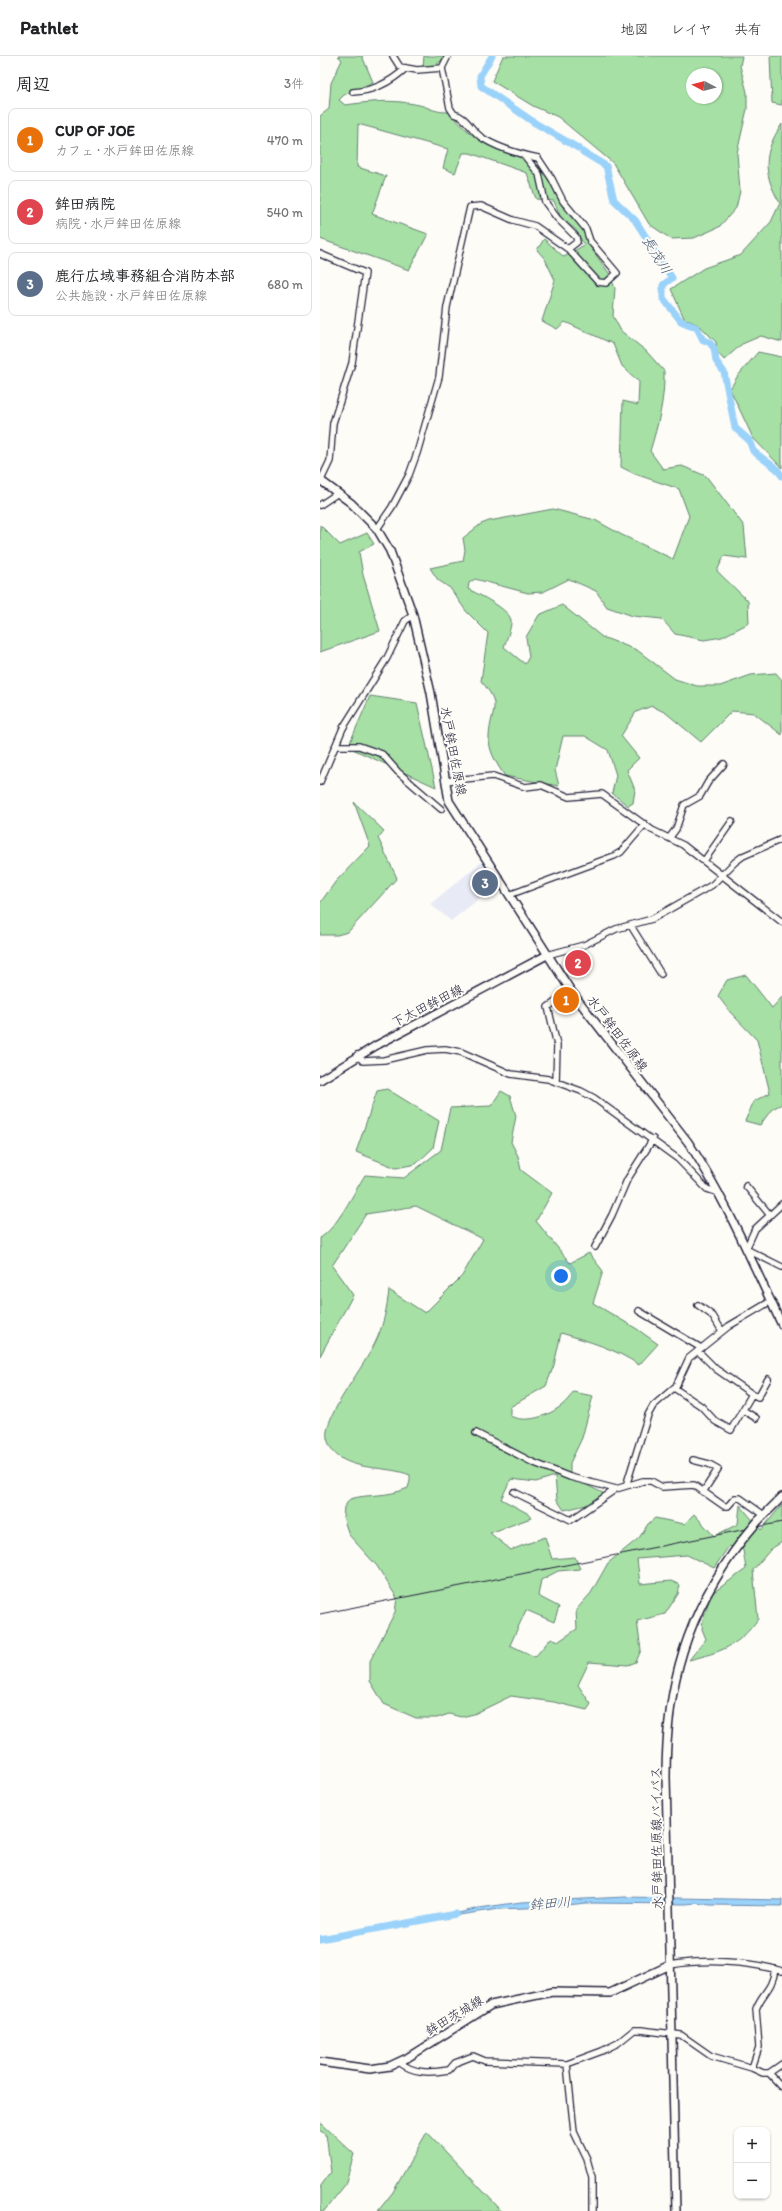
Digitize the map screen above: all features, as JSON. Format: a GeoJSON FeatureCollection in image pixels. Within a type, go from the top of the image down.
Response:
{"type":"FeatureCollection","features":[{"type":"Feature","properties":{"kind":"main road","name":"水戸鉾田佐原線"},"geometry":{"type":"LineString","coordinates":[[320,480],[338,493],[377,529],[390,551],[413,615],[431,694],[447,794],[453,807],[571,991],[688,1142],[719,1193],[782,1325]]}},
{"type":"Feature","properties":{"kind":"main road","name":"下太田鉾田線"},"geometry":{"type":"LineString","coordinates":[[320,1080],[358,1055],[547,955]]}},
{"type":"Feature","properties":{"kind":"main road","name":"水戸鉾田佐原線バイパス"},"geometry":{"type":"LineString","coordinates":[[676,2211],[666,1741],[674,1680],[687,1639],[708,1592],[742,1539],[781,1499]]}},
{"type":"Feature","properties":{"kind":"main road","name":"鉾田茨城線"},"geometry":{"type":"LineString","coordinates":[[320,2062],[370,2069],[382,2068],[399,2062],[492,2005],[552,1992],[610,1993],[670,1966]]}},
{"type":"Feature","properties":{"kind":"street"},"geometry":{"type":"LineString","coordinates":[[393,56],[398,65],[406,68],[417,70],[442,68]]}},
{"type":"Feature","properties":{"kind":"street"},"geometry":{"type":"LineString","coordinates":[[377,529],[392,507],[409,475],[417,453],[438,377],[447,307],[470,207],[481,206],[513,220],[535,226],[568,250],[598,282],[606,283],[618,273],[590,241],[586,229],[563,202],[552,179],[538,158],[524,155],[484,139],[473,131],[462,116],[454,114],[450,108],[442,68],[448,56]]}},
{"type":"Feature","properties":{"kind":"street"},"geometry":{"type":"LineString","coordinates":[[353,92],[362,92],[384,85],[394,79],[406,68]]}},
{"type":"Feature","properties":{"kind":"street"},"geometry":{"type":"LineString","coordinates":[[524,155],[539,174],[545,202],[557,218],[576,237],[577,242],[568,250]]}},
{"type":"Feature","properties":{"kind":"street"},"geometry":{"type":"LineString","coordinates":[[320,254],[365,273],[352,363],[333,423],[330,461],[320,480]]}},
{"type":"Feature","properties":{"kind":"street"},"geometry":{"type":"LineString","coordinates":[[320,505],[338,493]]}},
{"type":"Feature","properties":{"kind":"street"},"geometry":{"type":"LineString","coordinates":[[320,782],[337,746],[343,728],[387,658],[405,621],[413,615]]}},
{"type":"Feature","properties":{"kind":"street"},"geometry":{"type":"LineString","coordinates":[[337,746],[360,746],[382,754],[398,772],[441,809]]}},
{"type":"Feature","properties":{"kind":"street"},"geometry":{"type":"LineString","coordinates":[[670,837],[676,829],[677,820],[684,805],[700,796],[708,782],[724,764]]}},
{"type":"Feature","properties":{"kind":"street"},"geometry":{"type":"LineString","coordinates":[[445,782],[493,776],[525,787],[541,785],[569,797],[602,794],[632,817],[645,824],[652,830],[670,837],[704,861],[782,922]]}},
{"type":"Feature","properties":{"kind":"street"},"geometry":{"type":"LineString","coordinates":[[704,861],[732,820]]}},
{"type":"Feature","properties":{"kind":"street"},"geometry":{"type":"LineString","coordinates":[[509,895],[614,856],[621,852],[645,824]]}},
{"type":"Feature","properties":{"kind":"street"},"geometry":{"type":"LineString","coordinates":[[547,955],[563,949],[584,945],[616,929],[652,919],[703,892],[743,856],[782,839]]}},
{"type":"Feature","properties":{"kind":"street"},"geometry":{"type":"LineString","coordinates":[[631,926],[662,974]]}},
{"type":"Feature","properties":{"kind":"street"},"geometry":{"type":"LineString","coordinates":[[556,1082],[557,1045],[548,1007],[571,991]]}},
{"type":"Feature","properties":{"kind":"street"},"geometry":{"type":"LineString","coordinates":[[358,1055],[363,1061],[384,1060],[427,1050],[445,1049],[461,1052],[511,1074],[539,1077],[556,1082],[594,1098],[652,1139],[687,1167],[707,1190],[719,1193]]}},
{"type":"Feature","properties":{"kind":"street"},"geometry":{"type":"LineString","coordinates":[[595,1248],[612,1215],[627,1180],[652,1139]]}},
{"type":"Feature","properties":{"kind":"street"},"geometry":{"type":"LineString","coordinates":[[746,1186],[769,1214]]}},
{"type":"Feature","properties":{"kind":"street"},"geometry":{"type":"LineString","coordinates":[[782,1204],[769,1214],[755,1229],[746,1249],[782,1267]]}},
{"type":"Feature","properties":{"kind":"street"},"geometry":{"type":"LineString","coordinates":[[626,1486],[648,1415],[653,1406],[674,1388],[689,1358],[722,1331],[771,1301]]}},
{"type":"Feature","properties":{"kind":"street"},"geometry":{"type":"LineString","coordinates":[[698,1305],[713,1316],[722,1331]]}},
{"type":"Feature","properties":{"kind":"street"},"geometry":{"type":"LineString","coordinates":[[639,1311],[699,1350],[716,1369],[752,1394],[758,1397],[768,1378]]}},
{"type":"Feature","properties":{"kind":"street"},"geometry":{"type":"LineString","coordinates":[[674,1388],[702,1406],[715,1421],[731,1430],[752,1394]]}},
{"type":"Feature","properties":{"kind":"street"},"geometry":{"type":"LineString","coordinates":[[742,1410],[756,1418]]}},
{"type":"Feature","properties":{"kind":"street"},"geometry":{"type":"LineString","coordinates":[[476,1433],[532,1462],[570,1477],[616,1489]]}},
{"type":"Feature","properties":{"kind":"street"},"geometry":{"type":"LineString","coordinates":[[694,1460],[709,1464],[718,1469],[703,1492]]}},
{"type":"Feature","properties":{"kind":"street"},"geometry":{"type":"LineString","coordinates":[[514,1492],[571,1520],[616,1489],[626,1486],[651,1481],[662,1487],[694,1485],[724,1506],[728,1506],[735,1498],[740,1498],[761,1518]]}},
{"type":"Feature","properties":{"kind":"street"},"geometry":{"type":"LineString","coordinates":[[670,1966],[715,1962],[742,1964],[782,1971]]}},
{"type":"Feature","properties":{"kind":"street"},"geometry":{"type":"LineString","coordinates":[[752,2068],[759,2047],[756,2009],[758,2003],[771,1987],[775,1969]]}},
{"type":"Feature","properties":{"kind":"street"},"geometry":{"type":"LineString","coordinates":[[399,2062],[404,2066],[424,2073],[449,2070],[455,2063],[473,2056],[485,2061],[567,2064],[602,2051],[618,2043],[634,2030],[681,2035],[711,2056],[752,2068],[763,2073],[769,2073],[782,2064]]}},
{"type":"Feature","properties":{"kind":"street"},"geometry":{"type":"LineString","coordinates":[[567,2064],[574,2132],[587,2160],[592,2177],[592,2211]]}},
{"type":"Feature","properties":{"kind":"street"},"geometry":{"type":"LineString","coordinates":[[769,2073],[782,2087]]}},
{"type":"Feature","properties":{"kind":"shaded area"},"geometry":{"type":"Polygon","coordinates":[[[484,860],[499,883],[451,921],[430,904],[484,860]]]}},
{"type":"Feature","properties":{"kind":"green space"},"geometry":{"type":"Polygon","coordinates":[[[338,56],[362,56],[373,82],[344,95],[339,100],[345,105],[388,101],[405,102],[438,111],[448,112],[478,139],[490,145],[529,159],[541,169],[568,214],[582,225],[591,248],[609,273],[615,288],[613,316],[621,331],[646,351],[664,371],[660,412],[650,451],[663,469],[682,466],[706,476],[744,526],[747,559],[724,556],[717,571],[748,601],[749,623],[722,637],[704,640],[675,634],[662,619],[633,616],[607,607],[596,591],[569,579],[543,592],[528,593],[475,579],[469,583],[468,589],[505,611],[511,620],[510,630],[504,647],[525,664],[529,657],[526,637],[539,615],[562,605],[602,637],[637,650],[675,679],[697,686],[720,686],[751,675],[776,673],[782,680],[782,735],[754,713],[732,711],[701,742],[666,713],[652,706],[636,712],[621,736],[639,758],[627,770],[635,790],[633,803],[628,806],[612,793],[616,775],[608,750],[585,736],[563,736],[555,770],[559,786],[505,776],[502,772],[496,762],[489,741],[494,702],[488,689],[481,681],[488,633],[466,611],[450,588],[438,580],[430,568],[463,561],[465,550],[463,538],[481,524],[489,521],[553,509],[595,520],[622,535],[673,559],[689,516],[679,489],[635,474],[621,467],[623,401],[638,405],[639,382],[622,366],[613,344],[565,322],[557,329],[542,321],[555,280],[545,259],[537,250],[544,239],[564,257],[584,245],[576,230],[561,218],[554,201],[536,199],[527,173],[470,153],[463,153],[455,173],[443,168],[448,149],[358,124],[357,167],[386,176],[372,214],[428,234],[409,270],[320,239],[320,116],[329,109],[331,83],[342,60],[338,56]]]}},
{"type":"Feature","properties":{"kind":"green space"},"geometry":{"type":"Polygon","coordinates":[[[424,56],[444,56],[441,61],[430,69],[423,66],[424,56]]]}},
{"type":"Feature","properties":{"kind":"green space"},"geometry":{"type":"Polygon","coordinates":[[[503,56],[742,56],[740,66],[747,92],[747,109],[737,153],[740,191],[736,208],[719,227],[694,238],[671,239],[649,224],[613,163],[558,117],[533,106],[492,81],[503,56]]]}},
{"type":"Feature","properties":{"kind":"green space"},"geometry":{"type":"Polygon","coordinates":[[[770,56],[782,56],[782,105],[772,103],[770,56]]]}},
{"type":"Feature","properties":{"kind":"green space"},"geometry":{"type":"Polygon","coordinates":[[[782,124],[782,342],[761,336],[742,344],[724,360],[717,352],[716,342],[700,326],[684,318],[671,289],[704,268],[741,255],[771,222],[780,203],[770,182],[767,163],[768,153],[771,144],[782,124]]]}},
{"type":"Feature","properties":{"kind":"green space"},"geometry":{"type":"Polygon","coordinates":[[[758,352],[782,357],[782,468],[753,438],[730,389],[737,377],[758,352]]]}},
{"type":"Feature","properties":{"kind":"green space"},"geometry":{"type":"Polygon","coordinates":[[[320,525],[340,545],[367,533],[374,544],[359,552],[363,575],[380,631],[320,652],[320,525]]]}},
{"type":"Feature","properties":{"kind":"green space"},"geometry":{"type":"Polygon","coordinates":[[[370,696],[417,703],[436,787],[348,747],[370,696]]]}},
{"type":"Feature","properties":{"kind":"green space"},"geometry":{"type":"Polygon","coordinates":[[[354,802],[384,831],[378,838],[397,878],[348,932],[337,935],[320,935],[320,903],[336,881],[370,846],[354,802]]]}},
{"type":"Feature","properties":{"kind":"green space"},"geometry":{"type":"Polygon","coordinates":[[[746,975],[772,1008],[782,997],[782,1104],[772,1109],[760,1125],[745,1121],[754,1101],[770,1093],[757,1040],[730,1012],[718,996],[727,980],[746,975]]]}},
{"type":"Feature","properties":{"kind":"green space"},"geometry":{"type":"Polygon","coordinates":[[[387,1089],[439,1121],[433,1148],[416,1164],[396,1168],[356,1152],[377,1091],[387,1089]]]}},
{"type":"Feature","properties":{"kind":"green space"},"geometry":{"type":"Polygon","coordinates":[[[501,1091],[510,1096],[516,1116],[511,1142],[518,1156],[521,1170],[552,1193],[536,1221],[570,1263],[589,1253],[603,1271],[593,1303],[637,1329],[658,1344],[639,1365],[621,1354],[591,1342],[561,1333],[554,1365],[546,1386],[510,1407],[510,1416],[518,1419],[537,1418],[554,1411],[568,1399],[573,1392],[593,1396],[582,1438],[570,1463],[570,1477],[605,1494],[591,1504],[564,1510],[557,1500],[555,1476],[536,1482],[511,1479],[501,1499],[527,1513],[531,1518],[490,1533],[511,1550],[545,1537],[552,1559],[575,1557],[580,1569],[558,1571],[541,1580],[538,1596],[559,1607],[554,1622],[526,1610],[510,1645],[535,1657],[551,1638],[559,1641],[577,1629],[576,1610],[591,1593],[608,1563],[639,1538],[648,1524],[655,1518],[684,1524],[694,1514],[714,1536],[738,1524],[740,1505],[761,1530],[782,1505],[782,1542],[771,1549],[753,1570],[758,1619],[744,1636],[720,1651],[689,1660],[706,1639],[702,1629],[703,1619],[711,1594],[746,1569],[743,1550],[729,1546],[714,1568],[687,1555],[637,1559],[640,1584],[671,1581],[680,1585],[678,1594],[665,1614],[637,1621],[641,1650],[636,1662],[628,1665],[589,1662],[578,1685],[591,1704],[587,1710],[554,1702],[511,1696],[474,1714],[461,1717],[449,1714],[437,1718],[416,1718],[384,1704],[370,1681],[370,1661],[395,1612],[397,1598],[377,1566],[349,1535],[343,1517],[344,1507],[350,1499],[392,1493],[408,1488],[410,1475],[393,1470],[356,1464],[339,1457],[336,1455],[328,1442],[327,1431],[334,1411],[370,1353],[378,1337],[384,1317],[389,1290],[425,1313],[462,1276],[483,1239],[416,1206],[366,1214],[332,1266],[353,1295],[320,1356],[320,1238],[339,1218],[365,1175],[404,1178],[441,1150],[450,1108],[491,1106],[501,1091]]]}},
{"type":"Feature","properties":{"kind":"green space"},"geometry":{"type":"Polygon","coordinates":[[[320,2122],[354,2154],[345,2185],[324,2211],[320,2211],[320,2187],[331,2172],[326,2134],[320,2130],[320,2122]]]}},
{"type":"Feature","properties":{"kind":"green space"},"geometry":{"type":"Polygon","coordinates":[[[427,2132],[502,2211],[378,2211],[393,2192],[427,2132]]]}},
{"type":"Feature","properties":{"kind":"water"},"geometry":{"type":"Polygon","coordinates":[[[625,1897],[782,1900],[782,1906],[710,1905],[696,1903],[586,1903],[549,1907],[500,1909],[438,1918],[479,1908],[521,1902],[625,1897]]]}},
{"type":"Feature","properties":{"kind":"waterway","name":"長茂川"},"geometry":{"type":"LineString","coordinates":[[492,56],[480,76],[481,86],[535,123],[578,148]]}},
{"type":"Feature","properties":{"kind":"waterway","name":"長茂川"},"geometry":{"type":"LineString","coordinates":[[583,152],[606,166],[614,200],[635,220],[672,278],[663,285],[663,298],[681,321],[697,328],[703,340],[709,342],[714,348],[716,361],[724,372],[735,428],[749,440],[753,451],[777,469],[782,476]]}},
{"type":"Feature","properties":{"kind":"waterway","name":"鉾田川"},"geometry":{"type":"LineString","coordinates":[[320,1939],[456,1914]]}},
{"type":"Feature","properties":{"kind":"railway"},"geometry":{"type":"LineString","coordinates":[[320,1614],[782,1522]]}},
{"type":"Feature","properties":{"kind":"place","name":"鹿行広域事務組合消防本部"},"geometry":{"type":"Point","coordinates":[485,883]}},
{"type":"Feature","properties":{"kind":"place","name":"鉾田病院"},"geometry":{"type":"Point","coordinates":[578,963]}},
{"type":"Feature","properties":{"kind":"place","name":"CUP OF JOE"},"geometry":{"type":"Point","coordinates":[566,1000]}}]}
